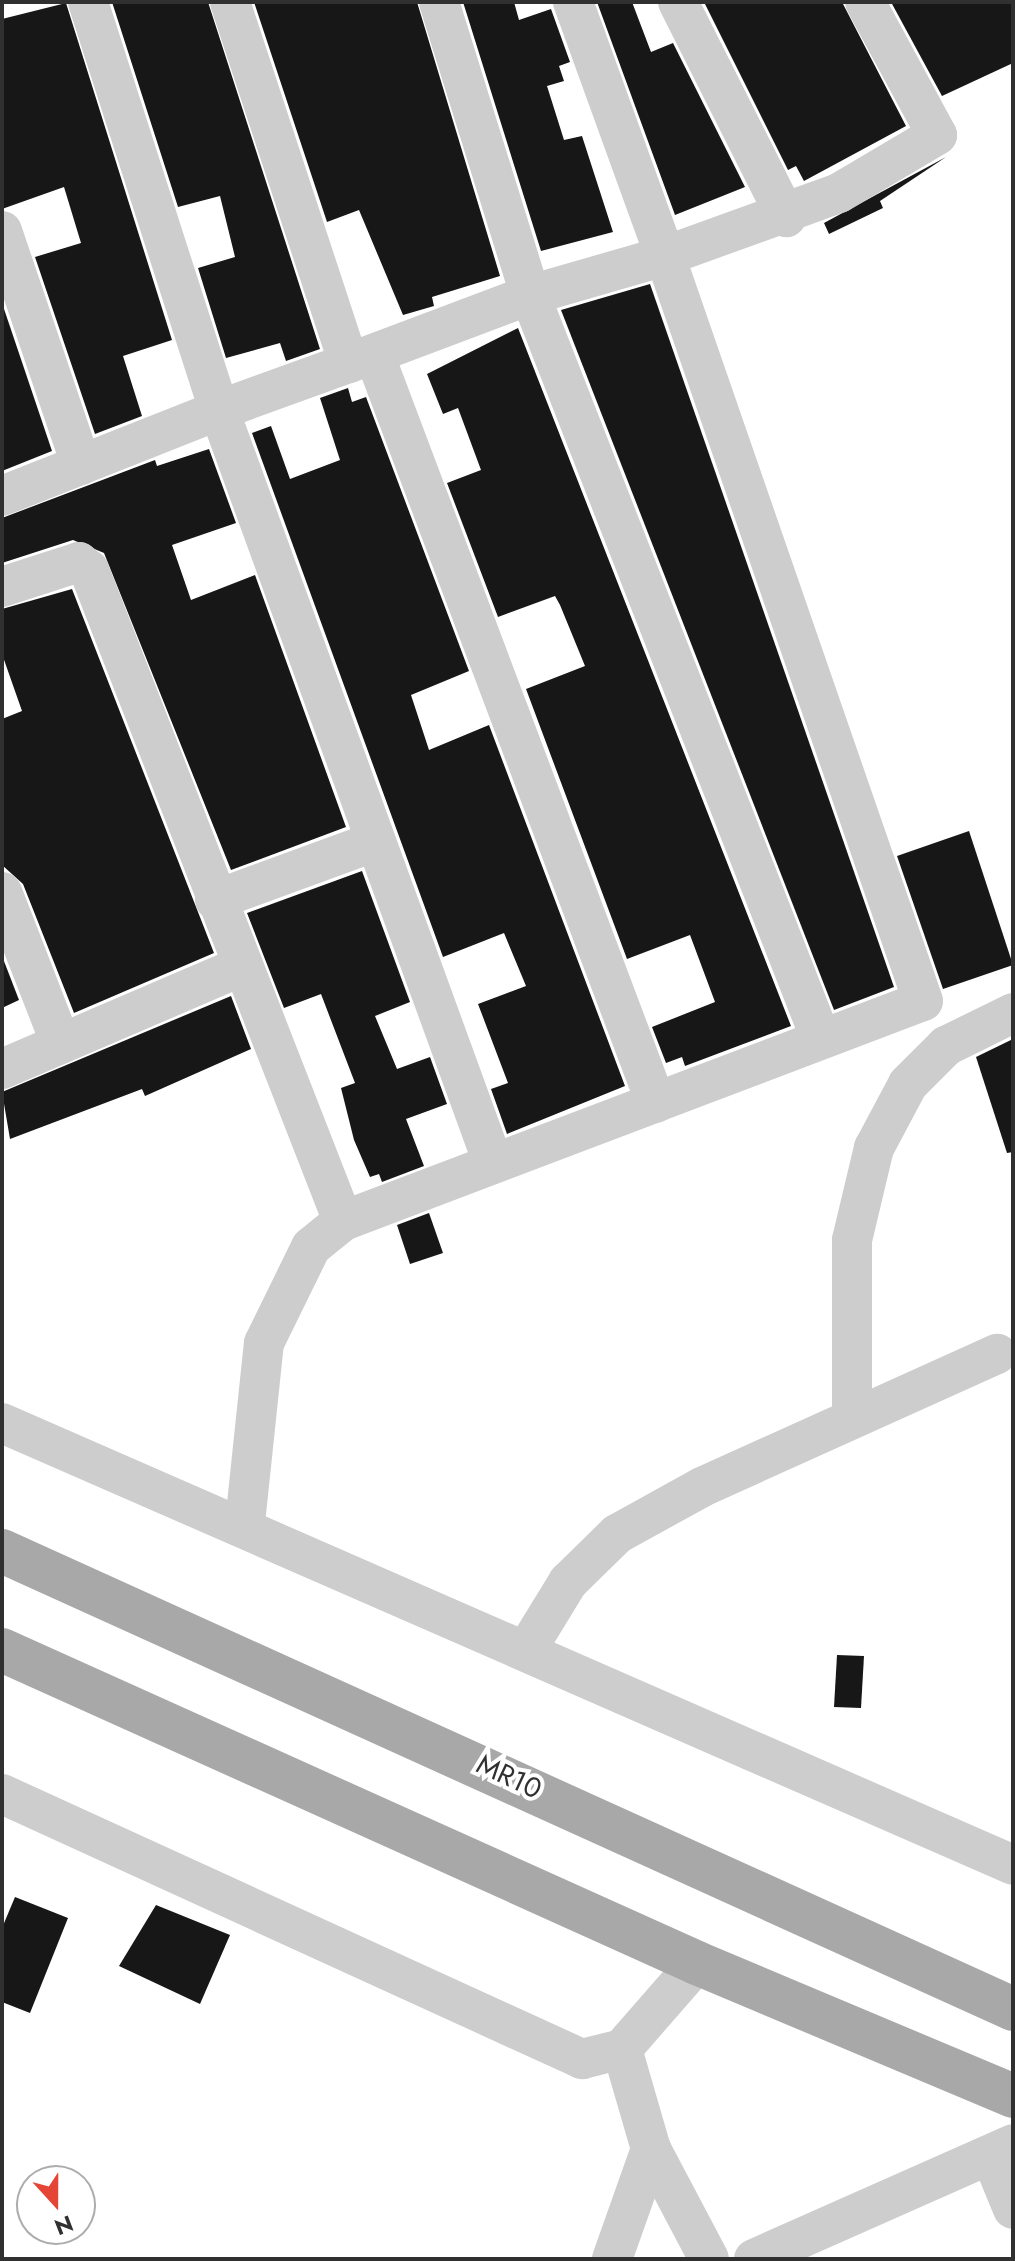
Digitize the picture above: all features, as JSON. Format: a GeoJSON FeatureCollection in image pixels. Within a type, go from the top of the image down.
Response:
{"type":"FeatureCollection","features":[{"type":"Feature","properties":{"kind":"main road","name":"MR10"},"geometry":{"type":"LineString","coordinates":[[2,1551],[1013,2009]]}},
{"type":"Feature","properties":{"kind":"main road"},"geometry":{"type":"LineString","coordinates":[[2,1650],[697,1963],[1013,2096]]}},
{"type":"Feature","properties":{"kind":"street"},"geometry":{"type":"LineString","coordinates":[[88,2],[219,410],[493,1163]]}},
{"type":"Feature","properties":{"kind":"street"},"geometry":{"type":"LineString","coordinates":[[230,2],[361,359],[656,1103]]}},
{"type":"Feature","properties":{"kind":"street"},"geometry":{"type":"LineString","coordinates":[[439,2],[530,295],[821,1039]]}},
{"type":"Feature","properties":{"kind":"street"},"geometry":{"type":"LineString","coordinates":[[245,1523],[264,1343],[295,1272],[343,1221],[923,1001],[665,256],[573,2]]}},
{"type":"Feature","properties":{"kind":"street"},"geometry":{"type":"LineString","coordinates":[[678,2],[786,217]]}},
{"type":"Feature","properties":{"kind":"street"},"geometry":{"type":"LineString","coordinates":[[2,496],[219,410],[530,295],[786,217],[937,135],[865,2]]}},
{"type":"Feature","properties":{"kind":"street"},"geometry":{"type":"LineString","coordinates":[[2,231],[81,465]]}},
{"type":"Feature","properties":{"kind":"street"},"geometry":{"type":"LineString","coordinates":[[2,587],[66,564],[79,562],[89,570],[240,967],[343,1221]]}},
{"type":"Feature","properties":{"kind":"street"},"geometry":{"type":"LineString","coordinates":[[215,900],[376,841]]}},
{"type":"Feature","properties":{"kind":"street"},"geometry":{"type":"LineString","coordinates":[[2,892],[61,1044]]}},
{"type":"Feature","properties":{"kind":"street"},"geometry":{"type":"LineString","coordinates":[[2,1069],[240,967]]}},
{"type":"Feature","properties":{"kind":"street"},"geometry":{"type":"LineString","coordinates":[[852,1417],[852,1240],[874,1148],[908,1084],[946,1046],[1013,1013]]}},
{"type":"Feature","properties":{"kind":"street"},"geometry":{"type":"LineString","coordinates":[[527,1649],[568,1582],[617,1534],[852,1417],[997,1354]]}},
{"type":"Feature","properties":{"kind":"street"},"geometry":{"type":"LineString","coordinates":[[2,1423],[245,1523],[1013,1865]]}},
{"type":"Feature","properties":{"kind":"street"},"geometry":{"type":"LineString","coordinates":[[2,1794],[582,2059],[622,2049],[697,1963]]}},
{"type":"Feature","properties":{"kind":"street"},"geometry":{"type":"LineString","coordinates":[[622,2049],[651,2149],[709,2259]]}},
{"type":"Feature","properties":{"kind":"street"},"geometry":{"type":"LineString","coordinates":[[612,2259],[651,2149]]}},
{"type":"Feature","properties":{"kind":"street"},"geometry":{"type":"LineString","coordinates":[[754,2259],[1002,2151],[1013,2209]]}},
{"type":"Feature","properties":{"kind":"building"},"geometry":{"type":"Polygon","coordinates":[[[112,2],[208,2],[320,349],[286,361],[280,343],[226,358],[198,268],[235,257],[220,196],[178,207],[112,2]]]}},
{"type":"Feature","properties":{"kind":"building"},"geometry":{"type":"Polygon","coordinates":[[[254,2],[417,2],[500,276],[432,297],[434,306],[403,315],[359,210],[327,222],[254,2]]]}},
{"type":"Feature","properties":{"kind":"building"},"geometry":{"type":"Polygon","coordinates":[[[463,2],[514,2],[519,20],[551,9],[570,62],[559,66],[564,81],[547,86],[564,140],[582,136],[613,232],[541,251],[463,2]]]}},
{"type":"Feature","properties":{"kind":"building"},"geometry":{"type":"Polygon","coordinates":[[[597,2],[632,2],[651,52],[673,43],[745,187],[675,215],[597,2]]]}},
{"type":"Feature","properties":{"kind":"building"},"geometry":{"type":"Polygon","coordinates":[[[704,2],[842,2],[906,126],[804,181],[796,166],[788,170],[704,2]]]}},
{"type":"Feature","properties":{"kind":"building"},"geometry":{"type":"Polygon","coordinates":[[[891,2],[1013,2],[1013,63],[942,96],[891,2]]]}},
{"type":"Feature","properties":{"kind":"building"},"geometry":{"type":"Polygon","coordinates":[[[66,3],[172,340],[123,356],[142,416],[95,434],[35,257],[81,243],[64,187],[2,209],[2,19],[66,3]]]}},
{"type":"Feature","properties":{"kind":"building"},"geometry":{"type":"Polygon","coordinates":[[[946,157],[880,201],[883,208],[829,234],[824,223],[946,157]]]}},
{"type":"Feature","properties":{"kind":"building"},"geometry":{"type":"Polygon","coordinates":[[[650,284],[894,987],[834,1010],[561,310],[650,284]]]}},
{"type":"Feature","properties":{"kind":"building"},"geometry":{"type":"Polygon","coordinates":[[[2,303],[52,451],[2,471],[2,303]]]}},
{"type":"Feature","properties":{"kind":"building"},"geometry":{"type":"Polygon","coordinates":[[[518,328],[791,1026],[685,1066],[682,1057],[666,1063],[652,1027],[715,1002],[690,935],[627,959],[526,689],[585,666],[555,596],[498,617],[447,483],[481,470],[458,408],[443,414],[427,374],[518,328]]]}},
{"type":"Feature","properties":{"kind":"building"},"geometry":{"type":"Polygon","coordinates":[[[348,388],[352,402],[366,397],[469,671],[411,695],[429,750],[489,725],[625,1086],[507,1134],[491,1089],[508,1083],[478,1004],[526,986],[504,933],[443,957],[252,433],[271,426],[290,479],[340,460],[320,398],[348,388]]]}},
{"type":"Feature","properties":{"kind":"building"},"geometry":{"type":"Polygon","coordinates":[[[209,449],[236,523],[172,545],[191,600],[255,575],[346,827],[231,870],[104,553],[73,540],[2,563],[2,518],[155,460],[157,466],[209,449]]]}},
{"type":"Feature","properties":{"kind":"building"},"geometry":{"type":"Polygon","coordinates":[[[72,589],[214,953],[74,1013],[23,884],[2,865],[2,719],[22,711],[2,654],[2,609],[72,589]]]}},
{"type":"Feature","properties":{"kind":"building"},"geometry":{"type":"Polygon","coordinates":[[[969,831],[1013,965],[943,989],[897,856],[969,831]]]}},
{"type":"Feature","properties":{"kind":"building"},"geometry":{"type":"Polygon","coordinates":[[[362,871],[410,1002],[375,1016],[397,1069],[430,1057],[447,1104],[406,1119],[424,1166],[382,1182],[379,1174],[370,1177],[354,1140],[341,1088],[355,1083],[321,994],[284,1008],[247,913],[362,871]]]}},
{"type":"Feature","properties":{"kind":"building"},"geometry":{"type":"Polygon","coordinates":[[[2,956],[19,1000],[2,1008],[2,956]]]}},
{"type":"Feature","properties":{"kind":"building"},"geometry":{"type":"Polygon","coordinates":[[[231,996],[251,1049],[145,1096],[142,1089],[10,1139],[2,1092],[231,996]]]}},
{"type":"Feature","properties":{"kind":"building"},"geometry":{"type":"Polygon","coordinates":[[[1013,1039],[1013,1152],[1007,1153],[976,1057],[1013,1039]]]}},
{"type":"Feature","properties":{"kind":"building"},"geometry":{"type":"Polygon","coordinates":[[[429,1213],[443,1253],[410,1264],[397,1225],[429,1213]]]}},
{"type":"Feature","properties":{"kind":"building"},"geometry":{"type":"Polygon","coordinates":[[[837,1655],[864,1656],[861,1708],[834,1707],[837,1655]]]}},
{"type":"Feature","properties":{"kind":"building"},"geometry":{"type":"Polygon","coordinates":[[[15,1897],[68,1918],[30,2013],[2,2002],[2,1928],[15,1897]]]}},
{"type":"Feature","properties":{"kind":"building"},"geometry":{"type":"Polygon","coordinates":[[[156,1905],[230,1935],[200,2004],[119,1966],[156,1905]]]}}]}
